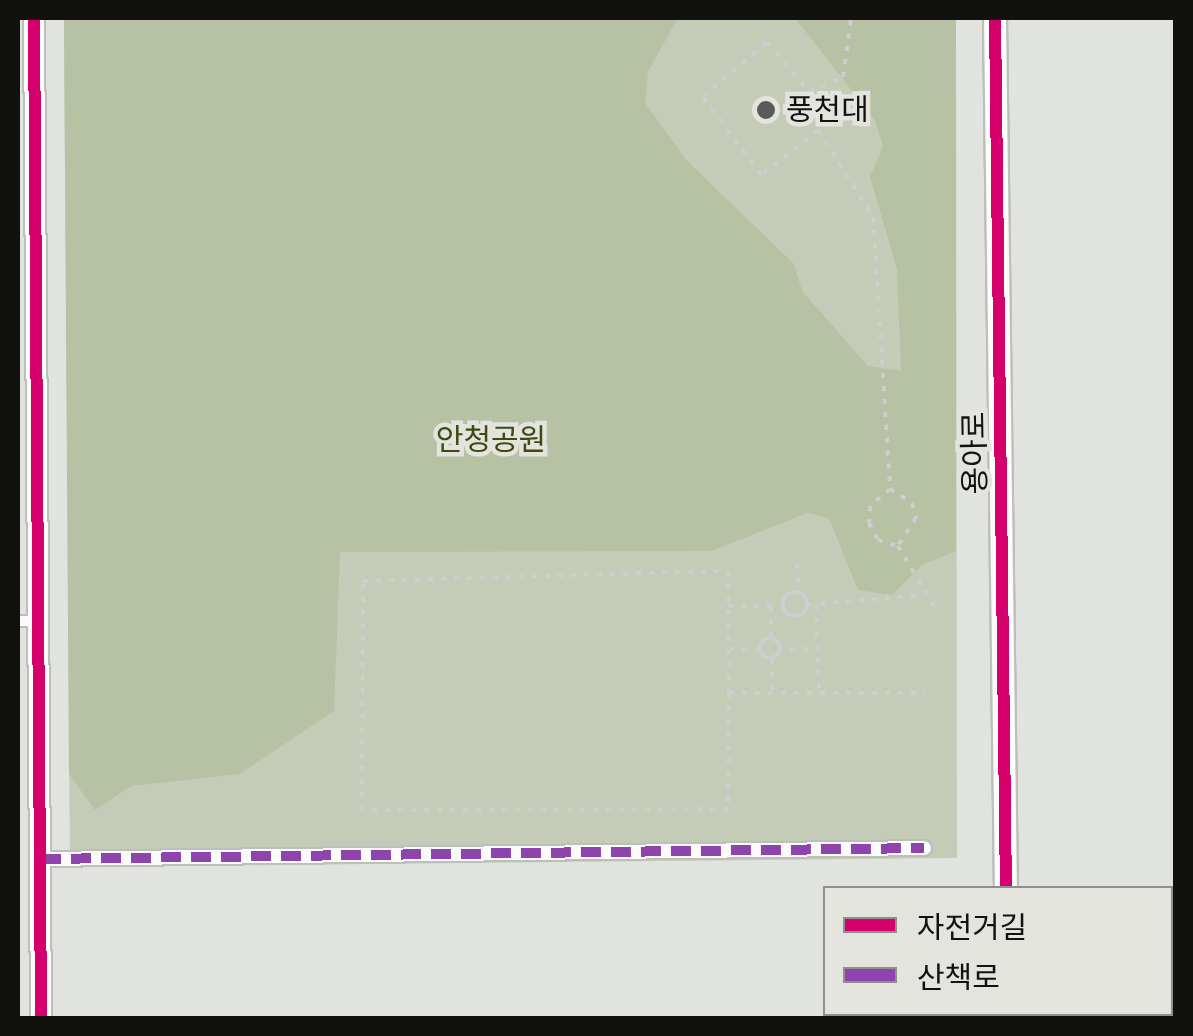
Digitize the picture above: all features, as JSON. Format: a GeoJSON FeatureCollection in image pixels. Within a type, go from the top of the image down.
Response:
{"type":"FeatureCollection","features":[{"type":"Feature","properties":{"kind":"street"},"geometry":{"type":"LineString","coordinates":[[34,18],[41,1018]]}},
{"type":"Feature","properties":{"kind":"street","name":"용아로"},"geometry":{"type":"LineString","coordinates":[[995,18],[1006,886]]}},
{"type":"Feature","properties":{"kind":"street"},"geometry":{"type":"LineString","coordinates":[[40,859],[924,848]]}},
{"type":"Feature","properties":{"kind":"lane"},"geometry":{"type":"LineString","coordinates":[[18,621],[40,621]]}},
{"type":"Feature","properties":{"kind":"path"},"geometry":{"type":"LineString","coordinates":[[810,91],[843,77],[851,18]]}},
{"type":"Feature","properties":{"kind":"path"},"geometry":{"type":"LineString","coordinates":[[818,130],[761,175],[703,97],[767,42],[810,91],[818,130],[873,218],[890,489]]}},
{"type":"Feature","properties":{"kind":"path"},"geometry":{"type":"LineString","coordinates":[[890,489],[870,506],[869,523],[878,540],[898,546],[922,595],[937,612]]}},
{"type":"Feature","properties":{"kind":"path"},"geometry":{"type":"LineString","coordinates":[[890,489],[912,502],[916,518],[898,546]]}},
{"type":"Feature","properties":{"kind":"path"},"geometry":{"type":"LineString","coordinates":[[797,564],[799,592],[808,605]]}},
{"type":"Feature","properties":{"kind":"path"},"geometry":{"type":"LineString","coordinates":[[728,571],[729,649],[728,809],[362,810],[363,581],[728,571]]}},
{"type":"Feature","properties":{"kind":"path"},"geometry":{"type":"LineString","coordinates":[[728,606],[783,606],[799,592]]}},
{"type":"Feature","properties":{"kind":"path"},"geometry":{"type":"LineString","coordinates":[[783,606],[794,616],[808,605],[922,595]]}},
{"type":"Feature","properties":{"kind":"path"},"geometry":{"type":"LineString","coordinates":[[816,605],[819,693]]}},
{"type":"Feature","properties":{"kind":"path"},"geometry":{"type":"LineString","coordinates":[[771,606],[771,637],[778,649]]}},
{"type":"Feature","properties":{"kind":"path"},"geometry":{"type":"LineString","coordinates":[[763,649],[771,637]]}},
{"type":"Feature","properties":{"kind":"path"},"geometry":{"type":"LineString","coordinates":[[729,649],[763,649],[772,659]]}},
{"type":"Feature","properties":{"kind":"path"},"geometry":{"type":"LineString","coordinates":[[778,649],[817,649]]}},
{"type":"Feature","properties":{"kind":"path"},"geometry":{"type":"LineString","coordinates":[[772,694],[772,659],[778,649]]}},
{"type":"Feature","properties":{"kind":"path"},"geometry":{"type":"LineString","coordinates":[[729,694],[925,693]]}},
{"type":"Feature","properties":{"kind":"green space","name":"안청공원"},"geometry":{"type":"Polygon","coordinates":[[[64,18],[956,18],[957,858],[70,867],[64,18]]]}},
{"type":"Feature","properties":{"kind":"green space","name":"안청공원"},"geometry":{"type":"Polygon","coordinates":[[[64,18],[678,18],[648,71],[645,103],[687,161],[794,264],[802,291],[868,366],[901,371],[897,269],[870,177],[883,146],[875,120],[795,18],[956,18],[956,551],[922,565],[892,595],[858,590],[829,518],[807,513],[711,551],[340,552],[334,711],[240,774],[131,786],[95,810],[69,774],[64,18]]]}},
{"type":"Feature","properties":{"kind":"marked path"},"geometry":{"type":"LineString","coordinates":[[41,859],[924,848]]}},
{"type":"Feature","properties":{"kind":"cycle path"},"geometry":{"type":"LineString","coordinates":[[34,18],[41,1018]]}},
{"type":"Feature","properties":{"kind":"cycle path"},"geometry":{"type":"LineString","coordinates":[[995,18],[1006,886]]}},
{"type":"Feature","properties":{"kind":"place","name":"풍천대"},"geometry":{"type":"Point","coordinates":[766,110]}}]}
